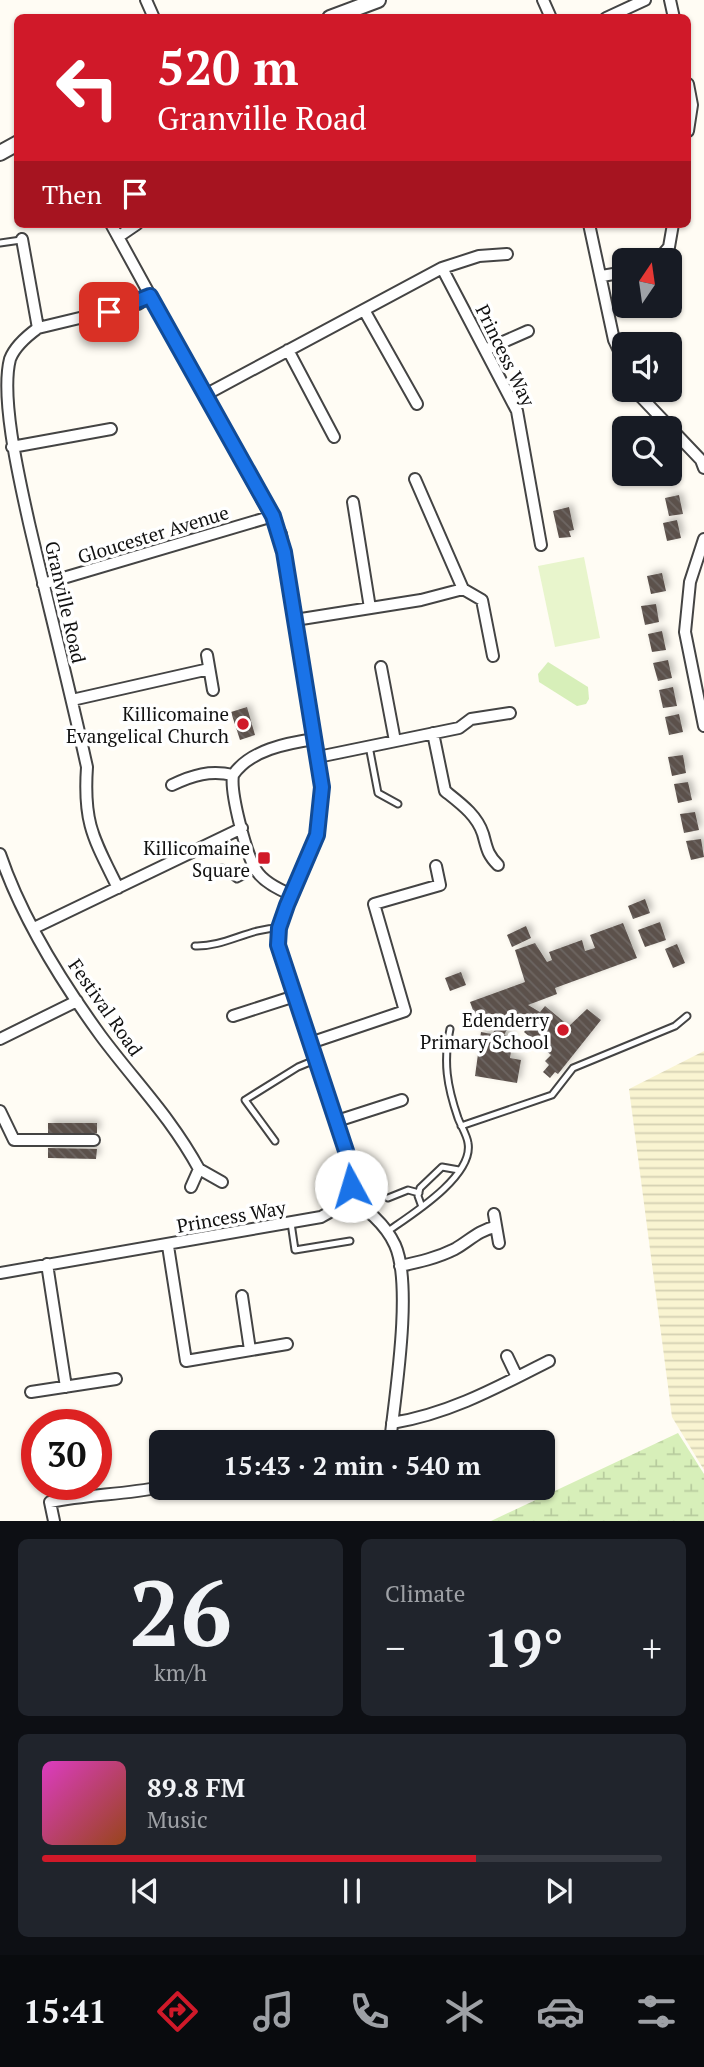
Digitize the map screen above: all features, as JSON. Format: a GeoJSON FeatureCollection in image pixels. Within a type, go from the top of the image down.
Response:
{"type":"FeatureCollection","features":[{"type":"Feature","properties":{"kind":"street"},"geometry":{"type":"LineString","coordinates":[[341,14],[378,0]]}},
{"type":"Feature","properties":{"kind":"street"},"geometry":{"type":"LineString","coordinates":[[615,14],[645,0]]}},
{"type":"Feature","properties":{"kind":"street"},"geometry":{"type":"LineString","coordinates":[[113,228],[273,516],[282,543],[322,787],[317,835],[279,928],[278,945],[352,1169],[347,1195],[371,1212],[396,1247],[403,1300],[391,1430]]}},
{"type":"Feature","properties":{"kind":"street"},"geometry":{"type":"LineString","coordinates":[[118,237],[131,228]]}},
{"type":"Feature","properties":{"kind":"street"},"geometry":{"type":"LineString","coordinates":[[590,228],[612,332]]}},
{"type":"Feature","properties":{"kind":"street"},"geometry":{"type":"LineString","coordinates":[[668,248],[672,228]]}},
{"type":"Feature","properties":{"kind":"street"},"geometry":{"type":"LineString","coordinates":[[22,239],[38,328],[138,304],[150,296]]}},
{"type":"Feature","properties":{"kind":"street"},"geometry":{"type":"LineString","coordinates":[[205,394],[442,268],[479,256],[507,254]]}},
{"type":"Feature","properties":{"kind":"street","name":"Princess Way"},"geometry":{"type":"LineString","coordinates":[[442,268],[517,411],[541,545]]}},
{"type":"Feature","properties":{"kind":"street"},"geometry":{"type":"LineString","coordinates":[[602,276],[612,274]]}},
{"type":"Feature","properties":{"kind":"street"},"geometry":{"type":"LineString","coordinates":[[364,310],[417,404]]}},
{"type":"Feature","properties":{"kind":"street","name":"Granville Road"},"geometry":{"type":"LineString","coordinates":[[38,328],[5,360],[12,447],[88,767],[85,805],[92,834],[118,888]]}},
{"type":"Feature","properties":{"kind":"street"},"geometry":{"type":"LineString","coordinates":[[485,350],[528,331]]}},
{"type":"Feature","properties":{"kind":"street"},"geometry":{"type":"LineString","coordinates":[[288,350],[334,437]]}},
{"type":"Feature","properties":{"kind":"street"},"geometry":{"type":"LineString","coordinates":[[646,402],[701,460],[704,468]]}},
{"type":"Feature","properties":{"kind":"street"},"geometry":{"type":"LineString","coordinates":[[12,447],[111,429]]}},
{"type":"Feature","properties":{"kind":"street"},"geometry":{"type":"LineString","coordinates":[[415,479],[463,589],[482,600],[493,656]]}},
{"type":"Feature","properties":{"kind":"street"},"geometry":{"type":"LineString","coordinates":[[353,502],[370,608]]}},
{"type":"Feature","properties":{"kind":"street","name":"Gloucester Avenue"},"geometry":{"type":"LineString","coordinates":[[43,584],[273,516]]}},
{"type":"Feature","properties":{"kind":"street"},"geometry":{"type":"LineString","coordinates":[[704,538],[687,603],[685,632],[704,726]]}},
{"type":"Feature","properties":{"kind":"street"},"geometry":{"type":"LineString","coordinates":[[295,620],[463,589]]}},
{"type":"Feature","properties":{"kind":"street"},"geometry":{"type":"LineString","coordinates":[[207,655],[214,690]]}},
{"type":"Feature","properties":{"kind":"street"},"geometry":{"type":"LineString","coordinates":[[381,667],[395,741]]}},
{"type":"Feature","properties":{"kind":"street"},"geometry":{"type":"LineString","coordinates":[[72,700],[209,668]]}},
{"type":"Feature","properties":{"kind":"street"},"geometry":{"type":"LineString","coordinates":[[318,757],[459,728],[471,719],[509,713]]}},
{"type":"Feature","properties":{"kind":"street"},"geometry":{"type":"LineString","coordinates":[[433,733],[445,791],[468,808],[483,832],[486,854],[498,865]]}},
{"type":"Feature","properties":{"kind":"street"},"geometry":{"type":"LineString","coordinates":[[292,895],[270,883],[255,870],[233,798],[233,775],[248,759],[292,743],[315,738]]}},
{"type":"Feature","properties":{"kind":"street"},"geometry":{"type":"LineString","coordinates":[[172,785],[194,775],[219,772],[233,775]]}},
{"type":"Feature","properties":{"kind":"street"},"geometry":{"type":"LineString","coordinates":[[34,928],[242,828]]}},
{"type":"Feature","properties":{"kind":"street","name":"Festival Road"},"geometry":{"type":"LineString","coordinates":[[0,854],[34,928],[77,1001],[102,1038],[158,1104],[199,1170]]}},
{"type":"Feature","properties":{"kind":"street"},"geometry":{"type":"LineString","coordinates":[[310,1043],[405,1011],[374,904],[440,885],[436,866]]}},
{"type":"Feature","properties":{"kind":"street"},"geometry":{"type":"LineString","coordinates":[[233,1016],[295,996]]}},
{"type":"Feature","properties":{"kind":"street"},"geometry":{"type":"LineString","coordinates":[[0,1039],[77,1001]]}},
{"type":"Feature","properties":{"kind":"street"},"geometry":{"type":"LineString","coordinates":[[337,1121],[402,1100]]}},
{"type":"Feature","properties":{"kind":"street"},"geometry":{"type":"LineString","coordinates":[[0,1111],[14,1140],[94,1140]]}},
{"type":"Feature","properties":{"kind":"street"},"geometry":{"type":"LineString","coordinates":[[191,1187],[199,1170],[222,1182]]}},
{"type":"Feature","properties":{"kind":"street","name":"Princess Way"},"geometry":{"type":"LineString","coordinates":[[0,1273],[291,1223],[333,1211],[347,1195]]}},
{"type":"Feature","properties":{"kind":"street"},"geometry":{"type":"LineString","coordinates":[[494,1214],[499,1243]]}},
{"type":"Feature","properties":{"kind":"street"},"geometry":{"type":"LineString","coordinates":[[400,1266],[432,1259],[484,1230],[495,1227]]}},
{"type":"Feature","properties":{"kind":"street"},"geometry":{"type":"LineString","coordinates":[[168,1246],[186,1360],[287,1344]]}},
{"type":"Feature","properties":{"kind":"street"},"geometry":{"type":"LineString","coordinates":[[47,1264],[66,1387]]}},
{"type":"Feature","properties":{"kind":"street"},"geometry":{"type":"LineString","coordinates":[[242,1296],[250,1350]]}},
{"type":"Feature","properties":{"kind":"street"},"geometry":{"type":"LineString","coordinates":[[507,1356],[517,1377]]}},
{"type":"Feature","properties":{"kind":"street"},"geometry":{"type":"LineString","coordinates":[[392,1423],[422,1418],[460,1405],[548,1361]]}},
{"type":"Feature","properties":{"kind":"street"},"geometry":{"type":"LineString","coordinates":[[31,1392],[116,1379]]}},
{"type":"Feature","properties":{"kind":"street"},"geometry":{"type":"LineString","coordinates":[[54,1521],[51,1502],[94,1493],[119,1496],[149,1490]]}},
{"type":"Feature","properties":{"kind":"lane"},"geometry":{"type":"LineString","coordinates":[[0,243],[22,239]]}},
{"type":"Feature","properties":{"kind":"lane"},"geometry":{"type":"LineString","coordinates":[[369,746],[378,793],[398,804]]}},
{"type":"Feature","properties":{"kind":"lane"},"geometry":{"type":"LineString","coordinates":[[222,867],[237,879],[255,870]]}},
{"type":"Feature","properties":{"kind":"lane"},"geometry":{"type":"LineString","coordinates":[[195,946],[214,947],[262,928],[279,928]]}},
{"type":"Feature","properties":{"kind":"lane"},"geometry":{"type":"LineString","coordinates":[[461,1126],[552,1096],[573,1068],[676,1026],[687,1016]]}},
{"type":"Feature","properties":{"kind":"lane"},"geometry":{"type":"LineString","coordinates":[[387,1231],[422,1207],[450,1183],[459,1170],[469,1144],[461,1126],[444,1059],[450,1029]]}},
{"type":"Feature","properties":{"kind":"lane"},"geometry":{"type":"LineString","coordinates":[[275,1141],[245,1100],[298,1067],[315,1060]]}},
{"type":"Feature","properties":{"kind":"lane"},"geometry":{"type":"LineString","coordinates":[[422,1207],[419,1193],[429,1178],[442,1167],[459,1170]]}},
{"type":"Feature","properties":{"kind":"lane"},"geometry":{"type":"LineString","coordinates":[[388,1198],[408,1189],[419,1193]]}},
{"type":"Feature","properties":{"kind":"lane"},"geometry":{"type":"LineString","coordinates":[[291,1223],[295,1250],[350,1241]]}},
{"type":"Feature","properties":{"kind":"shaded area"},"geometry":{"type":"Polygon","coordinates":[[[704,1051],[704,1470],[672,1417],[629,1089],[704,1051]]]}},
{"type":"Feature","properties":{"kind":"green space"},"geometry":{"type":"Polygon","coordinates":[[[584,557],[600,638],[555,647],[538,566],[584,557]]]}},
{"type":"Feature","properties":{"kind":"green space"},"geometry":{"type":"Polygon","coordinates":[[[548,662],[588,687],[589,699],[586,704],[577,706],[539,682],[538,674],[548,662]]]}},
{"type":"Feature","properties":{"kind":"green space"},"geometry":{"type":"Polygon","coordinates":[[[678,1433],[704,1474],[704,1521],[491,1521],[536,1500],[555,1500],[555,1491],[678,1433]]]}},
{"type":"Feature","properties":{"kind":"building"},"geometry":{"type":"Polygon","coordinates":[[[679,495],[683,514],[669,516],[665,498],[679,495]]]}},
{"type":"Feature","properties":{"kind":"building"},"geometry":{"type":"Polygon","coordinates":[[[569,507],[574,530],[569,531],[571,537],[559,538],[553,511],[569,507]]]}},
{"type":"Feature","properties":{"kind":"building"},"geometry":{"type":"Polygon","coordinates":[[[677,520],[681,538],[667,541],[663,523],[677,520]]]}},
{"type":"Feature","properties":{"kind":"building"},"geometry":{"type":"Polygon","coordinates":[[[662,573],[666,591],[651,594],[647,576],[662,573]]]}},
{"type":"Feature","properties":{"kind":"building"},"geometry":{"type":"Polygon","coordinates":[[[656,604],[659,622],[645,625],[641,606],[656,604]]]}},
{"type":"Feature","properties":{"kind":"building"},"geometry":{"type":"Polygon","coordinates":[[[662,631],[666,650],[652,652],[648,634],[662,631]]]}},
{"type":"Feature","properties":{"kind":"building"},"geometry":{"type":"Polygon","coordinates":[[[668,660],[672,678],[658,681],[653,663],[668,660]]]}},
{"type":"Feature","properties":{"kind":"building"},"geometry":{"type":"Polygon","coordinates":[[[673,687],[677,706],[663,708],[659,690],[673,687]]]}},
{"type":"Feature","properties":{"kind":"building","name":"Killicomaine Evangelical Church"},"geometry":{"type":"Polygon","coordinates":[[[247,707],[255,735],[240,740],[231,712],[247,707]]]}},
{"type":"Feature","properties":{"kind":"building"},"geometry":{"type":"Polygon","coordinates":[[[679,714],[683,732],[669,735],[665,717],[679,714]]]}},
{"type":"Feature","properties":{"kind":"building"},"geometry":{"type":"Polygon","coordinates":[[[683,755],[686,773],[672,776],[668,757],[683,755]]]}},
{"type":"Feature","properties":{"kind":"building"},"geometry":{"type":"Polygon","coordinates":[[[688,782],[692,800],[678,803],[674,784],[688,782]]]}},
{"type":"Feature","properties":{"kind":"building"},"geometry":{"type":"Polygon","coordinates":[[[695,812],[699,830],[684,833],[680,814],[695,812]]]}},
{"type":"Feature","properties":{"kind":"building"},"geometry":{"type":"Polygon","coordinates":[[[701,839],[704,857],[691,860],[686,841],[701,839]]]}},
{"type":"Feature","properties":{"kind":"building"},"geometry":{"type":"Polygon","coordinates":[[[645,899],[650,913],[633,919],[628,906],[645,899]]]}},
{"type":"Feature","properties":{"kind":"building"},"geometry":{"type":"Polygon","coordinates":[[[660,922],[666,940],[645,947],[638,930],[660,922]]]}},
{"type":"Feature","properties":{"kind":"building"},"geometry":{"type":"Polygon","coordinates":[[[623,923],[637,958],[555,988],[557,994],[528,1005],[540,1012],[545,1006],[569,1026],[587,1009],[601,1020],[558,1074],[555,1072],[550,1078],[543,1072],[549,1065],[545,1061],[551,1055],[524,1032],[531,1024],[518,1020],[510,1024],[504,1035],[513,1037],[510,1058],[521,1060],[517,1083],[475,1076],[481,1032],[492,1034],[502,1020],[500,1016],[478,1024],[470,1002],[525,982],[515,950],[535,943],[547,962],[552,960],[549,952],[582,940],[585,951],[595,948],[590,935],[623,923]]]}},
{"type":"Feature","properties":{"kind":"building"},"geometry":{"type":"Polygon","coordinates":[[[526,926],[531,938],[512,947],[507,935],[526,926]]]}},
{"type":"Feature","properties":{"kind":"building"},"geometry":{"type":"Polygon","coordinates":[[[677,944],[685,963],[673,968],[665,949],[677,944]]]}},
{"type":"Feature","properties":{"kind":"building"},"geometry":{"type":"Polygon","coordinates":[[[461,972],[466,985],[450,991],[445,978],[461,972]]]}},
{"type":"Feature","properties":{"kind":"building"},"geometry":{"type":"Polygon","coordinates":[[[48,1123],[97,1123],[97,1133],[48,1133],[48,1123]]]}},
{"type":"Feature","properties":{"kind":"building"},"geometry":{"type":"Polygon","coordinates":[[[48,1148],[97,1149],[96,1159],[48,1158],[48,1148]]]}},
{"type":"Feature","properties":{"kind":"place","name":"Killicomaine Evangelical Church"},"geometry":{"type":"Point","coordinates":[243,724]}},
{"type":"Feature","properties":{"kind":"place","name":"Killicomaine Square"},"geometry":{"type":"Point","coordinates":[264,858]}},
{"type":"Feature","properties":{"kind":"place","name":"Edenderry Primary School"},"geometry":{"type":"Point","coordinates":[563,1030]}},
{"type":"Feature","properties":{"kind":"route"},"geometry":{"type":"LineString","coordinates":[[109,312],[138,304],[150,296],[281,534],[322,787],[317,835],[311,856],[287,905],[279,928],[278,945],[352,1169],[351,1186]]}}]}
